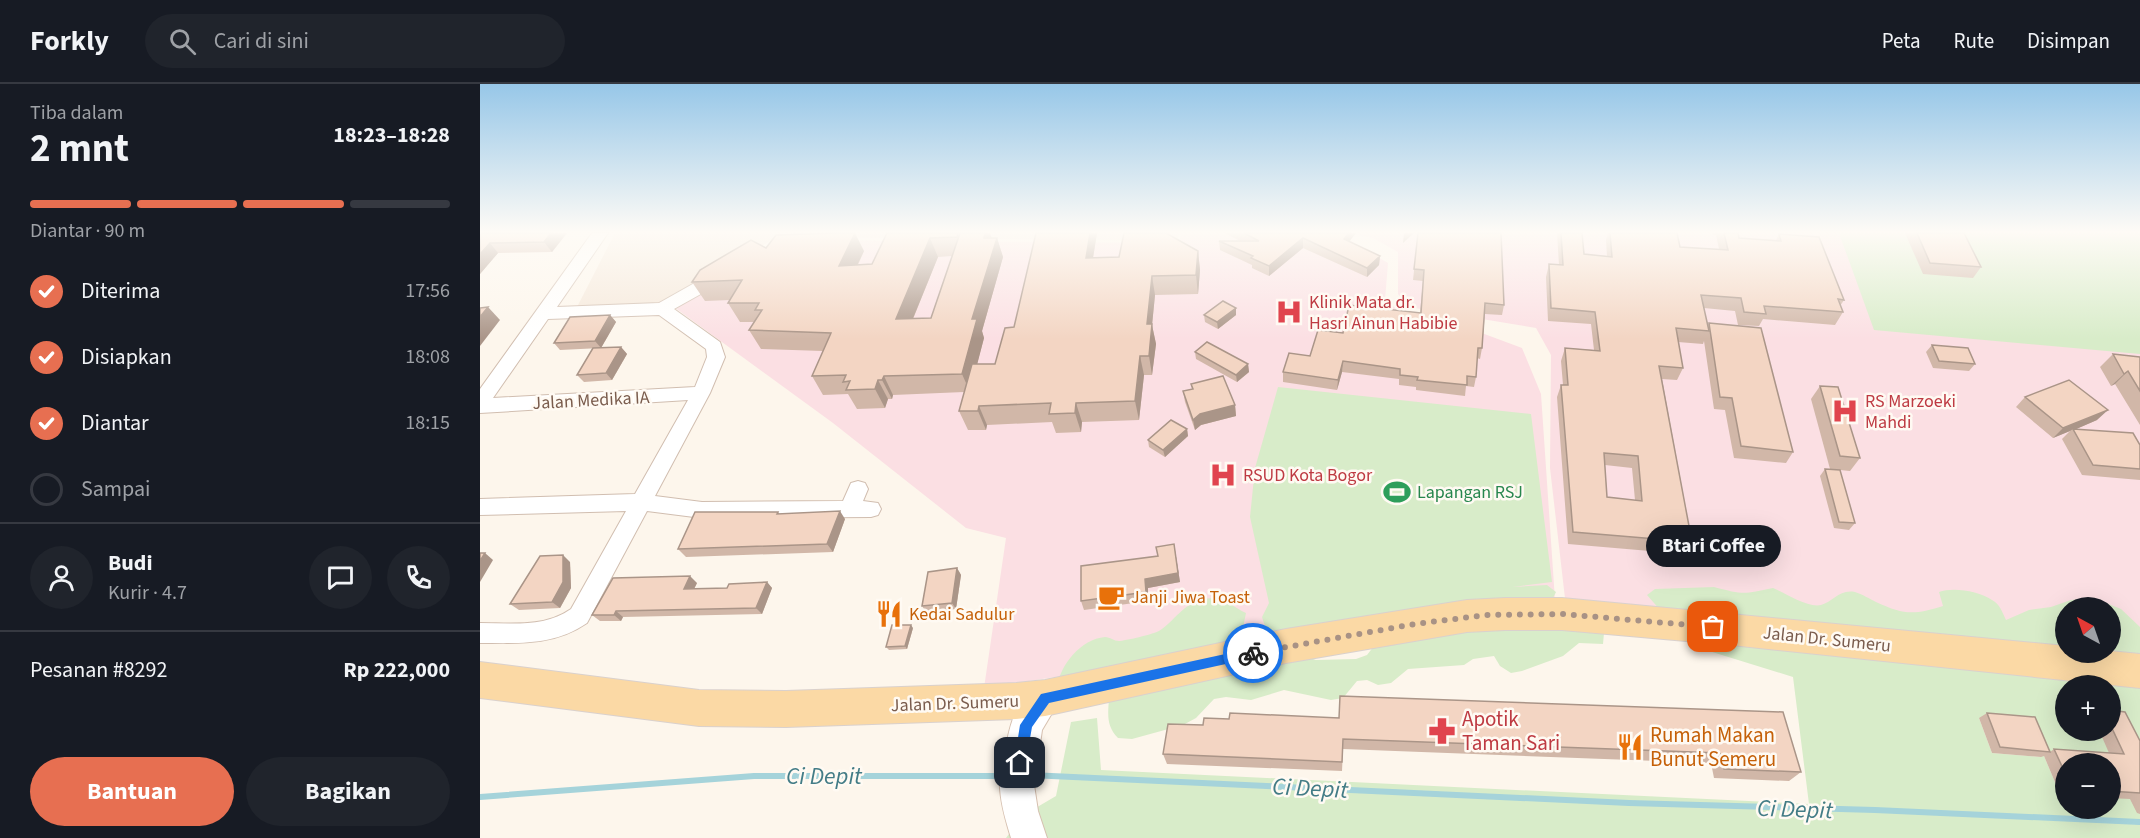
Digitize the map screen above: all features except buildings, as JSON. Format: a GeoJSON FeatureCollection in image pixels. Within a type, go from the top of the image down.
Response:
{"type":"FeatureCollection","features":[{"type":"Feature","properties":{"kind":"main road","name":"Jalan Dr. Sumeru"},"geometry":{"type":"LineString","coordinates":[[480,680],[699,708],[1028,716],[1286,646],[1467,616],[1505,614],[1562,614],[1731,629],[2140,671]]}},
{"type":"Feature","properties":{"kind":"main road"},"geometry":{"type":"LineString","coordinates":[[1028,716],[1017,785],[1020,811],[1029,838]]}},
{"type":"Feature","properties":{"kind":"street"},"geometry":{"type":"LineString","coordinates":[[480,405],[578,268]]}},
{"type":"Feature","properties":{"kind":"street"},"geometry":{"type":"LineString","coordinates":[[546,313],[662,309],[733,268]]}},
{"type":"Feature","properties":{"kind":"street"},"geometry":{"type":"LineString","coordinates":[[480,633],[552,631],[579,616],[701,393],[716,357],[716,348],[662,309]]}},
{"type":"Feature","properties":{"kind":"street","name":"Jalan Medika IA"},"geometry":{"type":"LineString","coordinates":[[480,405],[701,393]]}},
{"type":"Feature","properties":{"kind":"street"},"geometry":{"type":"LineString","coordinates":[[849,509],[858,489]]}},
{"type":"Feature","properties":{"kind":"street"},"geometry":{"type":"LineString","coordinates":[[480,507],[641,502],[702,510],[871,508]]}},
{"type":"Feature","properties":{"kind":"shaded area"},"geometry":{"type":"Polygon","coordinates":[[[597,268],[723,268],[659,305],[576,309],[597,268]]]}},
{"type":"Feature","properties":{"kind":"shaded area","name":"RSUD Kota Bogor"},"geometry":{"type":"Polygon","coordinates":[[[741,268],[1388,268],[1385,300],[1402,313],[1463,326],[1522,348],[1541,394],[1555,600],[984,688],[1006,538],[966,528],[833,423],[674,307],[741,268]]]}},
{"type":"Feature","properties":{"kind":"shaded area","name":"RS Marzoeki Mahdi"},"geometry":{"type":"Polygon","coordinates":[[[1398,268],[2140,268],[2140,656],[2121,653],[2121,597],[2055,597],[2055,649],[1566,607],[1550,468],[1551,355],[1536,328],[1409,307],[1398,294],[1398,268]]]}},
{"type":"Feature","properties":{"kind":"green space"},"geometry":{"type":"Polygon","coordinates":[[[1852,268],[2140,268],[2140,354],[1874,330],[1852,268]]]}},
{"type":"Feature","properties":{"kind":"green space"},"geometry":{"type":"Polygon","coordinates":[[[1278,387],[1531,414],[1552,582],[1513,587],[1547,585],[1556,592],[1548,608],[1604,633],[1603,644],[1579,643],[1563,656],[1511,673],[1500,666],[1494,656],[1473,659],[1464,665],[1408,669],[1391,683],[1378,685],[1367,680],[1357,681],[1343,698],[1331,700],[1284,690],[1251,700],[1226,697],[1214,699],[1196,718],[1183,725],[1132,739],[1118,738],[1111,729],[1108,715],[1109,698],[1057,687],[1062,670],[1073,654],[1096,639],[1105,637],[1122,641],[1159,631],[1184,609],[1204,599],[1210,598],[1226,602],[1246,613],[1239,647],[1279,648],[1316,660],[1356,659],[1367,655],[1374,646],[1286,645],[1265,626],[1262,617],[1269,603],[1250,517],[1255,468],[1278,387]]]}},
{"type":"Feature","properties":{"kind":"green space"},"geometry":{"type":"Polygon","coordinates":[[[1714,587],[1744,593],[1773,588],[1803,602],[1821,605],[1845,592],[1855,592],[1886,606],[1916,612],[1943,606],[1939,592],[1958,590],[1980,594],[1995,602],[2006,620],[2029,610],[2055,606],[2055,663],[2121,663],[2121,609],[2140,627],[2140,838],[1006,838],[1022,816],[1056,796],[1071,722],[1097,718],[1101,770],[1809,804],[1793,677],[1709,651],[1699,643],[1696,632],[1661,611],[1647,595],[1655,589],[1714,587]],[[1979,718],[1992,753],[2041,757],[1979,718]]]}},
{"type":"Feature","properties":{"kind":"waterway","name":"Ci Depit"},"geometry":{"type":"LineString","coordinates":[[1030,775],[1629,803],[1875,810],[2140,822]]}},
{"type":"Feature","properties":{"kind":"waterway","name":"Ci Depit"},"geometry":{"type":"LineString","coordinates":[[480,797],[754,776],[1005,776]]}},
{"type":"Feature","properties":{"kind":"way so far"},"geometry":{"type":"LineString","coordinates":[[1253,653],[1467,616],[1562,614],[1713,627]]}},
{"type":"Feature","properties":{"kind":"place","name":"Klinik Mata dr. Hasri Ainun Habibie"},"geometry":{"type":"Point","coordinates":[1289,312]}},
{"type":"Feature","properties":{"kind":"place","name":"RS Marzoeki Mahdi"},"geometry":{"type":"Point","coordinates":[1845,411]}},
{"type":"Feature","properties":{"kind":"place","name":"RSUD Kota Bogor"},"geometry":{"type":"Point","coordinates":[1223,475]}},
{"type":"Feature","properties":{"kind":"place","name":"Lapangan RSJ"},"geometry":{"type":"Point","coordinates":[1397,492]}},
{"type":"Feature","properties":{"kind":"place","name":"Janji Jiwa Toast"},"geometry":{"type":"Point","coordinates":[1111,597]}},
{"type":"Feature","properties":{"kind":"place","name":"Kedai Sadulur"},"geometry":{"type":"Point","coordinates":[889,614]}},
{"type":"Feature","properties":{"kind":"place","name":"Btari Coffee"},"geometry":{"type":"Point","coordinates":[1713,627]}},
{"type":"Feature","properties":{"kind":"place","name":"Apotik Taman Sari"},"geometry":{"type":"Point","coordinates":[1442,731]}},
{"type":"Feature","properties":{"kind":"place","name":"Rumah Makan Bunut Semeru"},"geometry":{"type":"Point","coordinates":[1630,747]}},
{"type":"Feature","properties":{"kind":"route"},"geometry":{"type":"LineString","coordinates":[[1020,763],[1026,725],[1046,698],[1253,653]]}}]}
